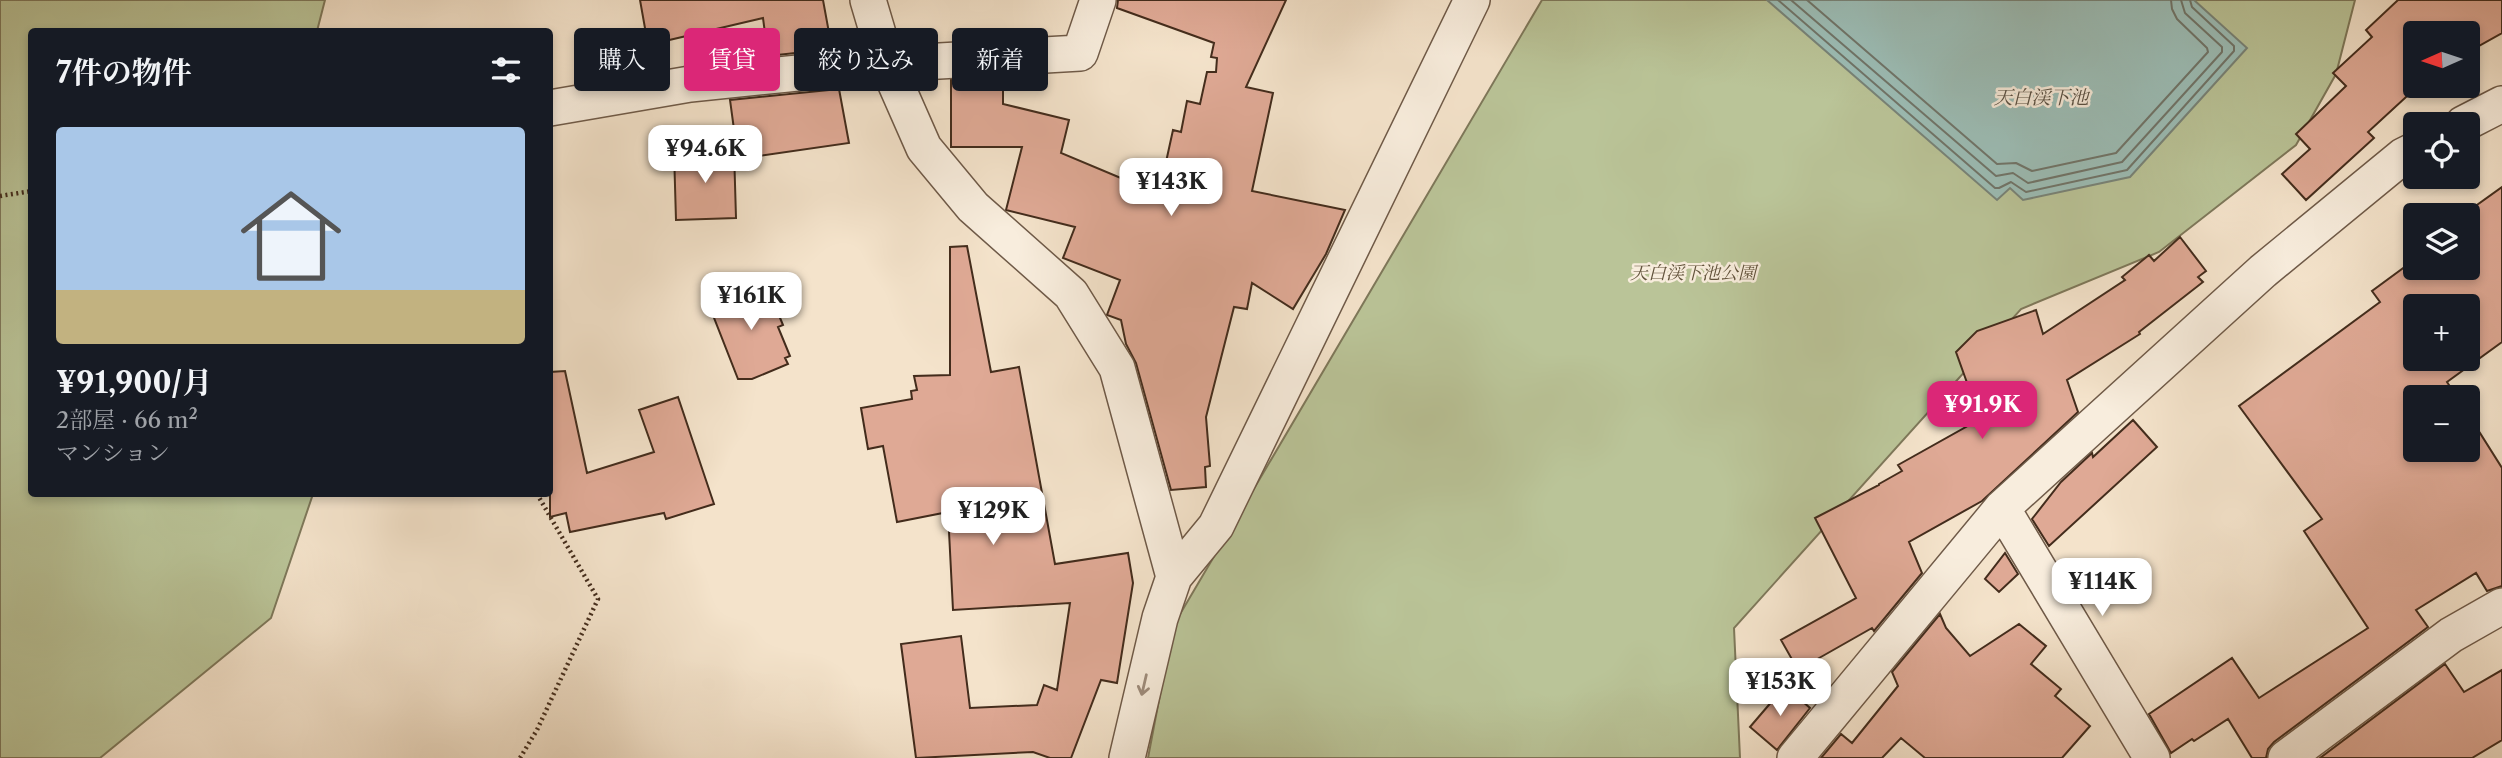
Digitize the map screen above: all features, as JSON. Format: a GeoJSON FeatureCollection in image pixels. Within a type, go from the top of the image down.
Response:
{"type":"FeatureCollection","features":[{"type":"Feature","properties":{"kind":"street"},"geometry":{"type":"LineString","coordinates":[[868,0],[876,28]]}},
{"type":"Feature","properties":{"kind":"street"},"geometry":{"type":"LineString","coordinates":[[938,61],[1080,53],[1098,0]]}},
{"type":"Feature","properties":{"kind":"street"},"geometry":{"type":"LineString","coordinates":[[1127,758],[1160,618],[1174,577],[1216,526],[1472,0]]}},
{"type":"Feature","properties":{"kind":"street"},"geometry":{"type":"LineString","coordinates":[[553,107],[690,84],[794,73]]}},
{"type":"Feature","properties":{"kind":"street"},"geometry":{"type":"LineString","coordinates":[[899,91],[924,148],[973,206],[1071,294],[1117,368],[1174,577]]}},
{"type":"Feature","properties":{"kind":"street"},"geometry":{"type":"LineString","coordinates":[[2480,115],[2502,104]]}},
{"type":"Feature","properties":{"kind":"street"},"geometry":{"type":"LineString","coordinates":[[1795,758],[2002,508],[2263,271],[2403,156]]}},
{"type":"Feature","properties":{"kind":"street"},"geometry":{"type":"LineString","coordinates":[[2002,508],[2152,758]]}},
{"type":"Feature","properties":{"kind":"street"},"geometry":{"type":"LineString","coordinates":[[2286,758],[2451,635],[2502,606]]}},
{"type":"Feature","properties":{"kind":"path"},"geometry":{"type":"LineString","coordinates":[[0,196],[28,192]]}},
{"type":"Feature","properties":{"kind":"path"},"geometry":{"type":"LineString","coordinates":[[520,758],[537,730],[598,599],[539,497]]}},
{"type":"Feature","properties":{"kind":"green space"},"geometry":{"type":"Polygon","coordinates":[[[0,0],[325,0],[318,28],[28,28],[28,497],[312,497],[271,618],[100,758],[0,758],[0,0]]]}},
{"type":"Feature","properties":{"kind":"green space","name":"天白渓下池公園"},"geometry":{"type":"Polygon","coordinates":[[[1542,0],[2355,0],[2336,74],[2296,145],[2159,252],[2021,309],[1734,628],[1740,758],[1148,758],[1173,626],[1542,0]]]}},
{"type":"Feature","properties":{"kind":"water","name":"天白渓下池"},"geometry":{"type":"Polygon","coordinates":[[[1767,0],[2194,0],[2247,48],[2130,177],[2023,200],[2010,188],[1997,200],[1767,0]]]}},
{"type":"Feature","properties":{"kind":"building"},"geometry":{"type":"Polygon","coordinates":[[[640,0],[823,0],[828,28],[794,28],[794,53],[780,55],[780,28],[764,28],[763,18],[720,28],[684,28],[684,37],[670,40],[670,28],[645,28],[640,0]]]}},
{"type":"Feature","properties":{"kind":"building"},"geometry":{"type":"Polygon","coordinates":[[[1118,0],[1286,0],[1246,87],[1273,93],[1252,191],[1345,210],[1326,254],[1293,309],[1252,283],[1247,309],[1234,307],[1206,417],[1210,466],[1205,467],[1206,487],[1171,490],[1136,363],[1126,344],[1121,320],[1107,315],[1120,280],[1063,258],[1075,227],[1006,210],[1022,147],[951,147],[952,80],[952,91],[1003,91],[1003,104],[1069,120],[1061,153],[1159,194],[1173,130],[1181,132],[1187,101],[1200,104],[1207,72],[1216,72],[1217,58],[1211,57],[1214,43],[1117,8],[1118,0]]]}},
{"type":"Feature","properties":{"kind":"building"},"geometry":{"type":"Polygon","coordinates":[[[2398,0],[2502,0],[2502,33],[2480,45],[2480,21],[2403,21],[2405,98],[2368,132],[2374,138],[2306,200],[2282,174],[2310,149],[2296,134],[2346,86],[2333,73],[2372,37],[2366,30],[2398,0]]]}},
{"type":"Feature","properties":{"kind":"building"},"geometry":{"type":"Polygon","coordinates":[[[839,91],[849,143],[738,159],[730,100],[839,91]]]}},
{"type":"Feature","properties":{"kind":"building"},"geometry":{"type":"Polygon","coordinates":[[[734,150],[736,218],[676,220],[674,151],[734,150]]]}},
{"type":"Feature","properties":{"kind":"building"},"geometry":{"type":"Polygon","coordinates":[[[2502,187],[2502,342],[2480,358],[2480,294],[2403,294],[2403,371],[2462,371],[2447,382],[2449,385],[2403,385],[2403,462],[2480,462],[2480,433],[2502,468],[2502,586],[2487,591],[2476,573],[2416,610],[2428,627],[2274,742],[2268,749],[2266,758],[2252,758],[2228,719],[2171,753],[2149,714],[2232,658],[2259,698],[2368,628],[2304,531],[2322,519],[2239,406],[2380,302],[2372,291],[2403,268],[2403,280],[2480,280],[2480,203],[2502,187]]]}},
{"type":"Feature","properties":{"kind":"building"},"geometry":{"type":"Polygon","coordinates":[[[2180,237],[2206,271],[2198,277],[2203,282],[2139,332],[2140,334],[2067,380],[2078,412],[1982,501],[1909,542],[1922,573],[1874,631],[1872,628],[1798,670],[1781,640],[1856,598],[1815,518],[1879,485],[1902,471],[1898,465],[1980,419],[1956,352],[1977,331],[2036,310],[2043,334],[2125,280],[2122,277],[2149,255],[2154,261],[2180,237]]]}},
{"type":"Feature","properties":{"kind":"building"},"geometry":{"type":"Polygon","coordinates":[[[967,246],[991,372],[1019,367],[1055,564],[1128,553],[1133,583],[1117,683],[1101,680],[1071,758],[1050,758],[1033,752],[916,758],[901,644],[961,636],[970,708],[1037,705],[1044,685],[1057,690],[1070,603],[953,610],[948,512],[897,522],[883,446],[868,449],[861,408],[912,399],[911,391],[917,390],[914,376],[950,375],[950,247],[967,246]]]}},
{"type":"Feature","properties":{"kind":"building"},"geometry":{"type":"Polygon","coordinates":[[[765,282],[783,325],[778,327],[790,356],[785,358],[788,364],[752,379],[738,379],[709,305],[765,282]]]}},
{"type":"Feature","properties":{"kind":"building"},"geometry":{"type":"Polygon","coordinates":[[[565,371],[587,473],[654,452],[639,410],[678,397],[714,504],[666,519],[664,513],[570,532],[566,513],[550,517],[550,497],[553,497],[553,372],[565,371]]]}},
{"type":"Feature","properties":{"kind":"building"},"geometry":{"type":"Polygon","coordinates":[[[2133,420],[2157,447],[2049,546],[2032,519],[2061,482],[2133,420]]]}},
{"type":"Feature","properties":{"kind":"building"},"geometry":{"type":"Polygon","coordinates":[[[2005,553],[2018,574],[1999,592],[1985,579],[2005,553]]]}},
{"type":"Feature","properties":{"kind":"building"},"geometry":{"type":"Polygon","coordinates":[[[1940,614],[1946,628],[1970,656],[2019,624],[2046,646],[2031,664],[2061,689],[2055,696],[2090,726],[2062,758],[1925,758],[1901,738],[1882,758],[1821,758],[1841,734],[1852,743],[1898,686],[1892,672],[1940,614]]]}},
{"type":"Feature","properties":{"kind":"building"},"geometry":{"type":"Polygon","coordinates":[[[2445,664],[2464,692],[2502,670],[2502,740],[2472,758],[2320,758],[2445,664]]]}},
{"type":"Feature","properties":{"kind":"building"},"geometry":{"type":"Polygon","coordinates":[[[1785,686],[1810,708],[1777,750],[1750,727],[1785,686]]]}}]}
